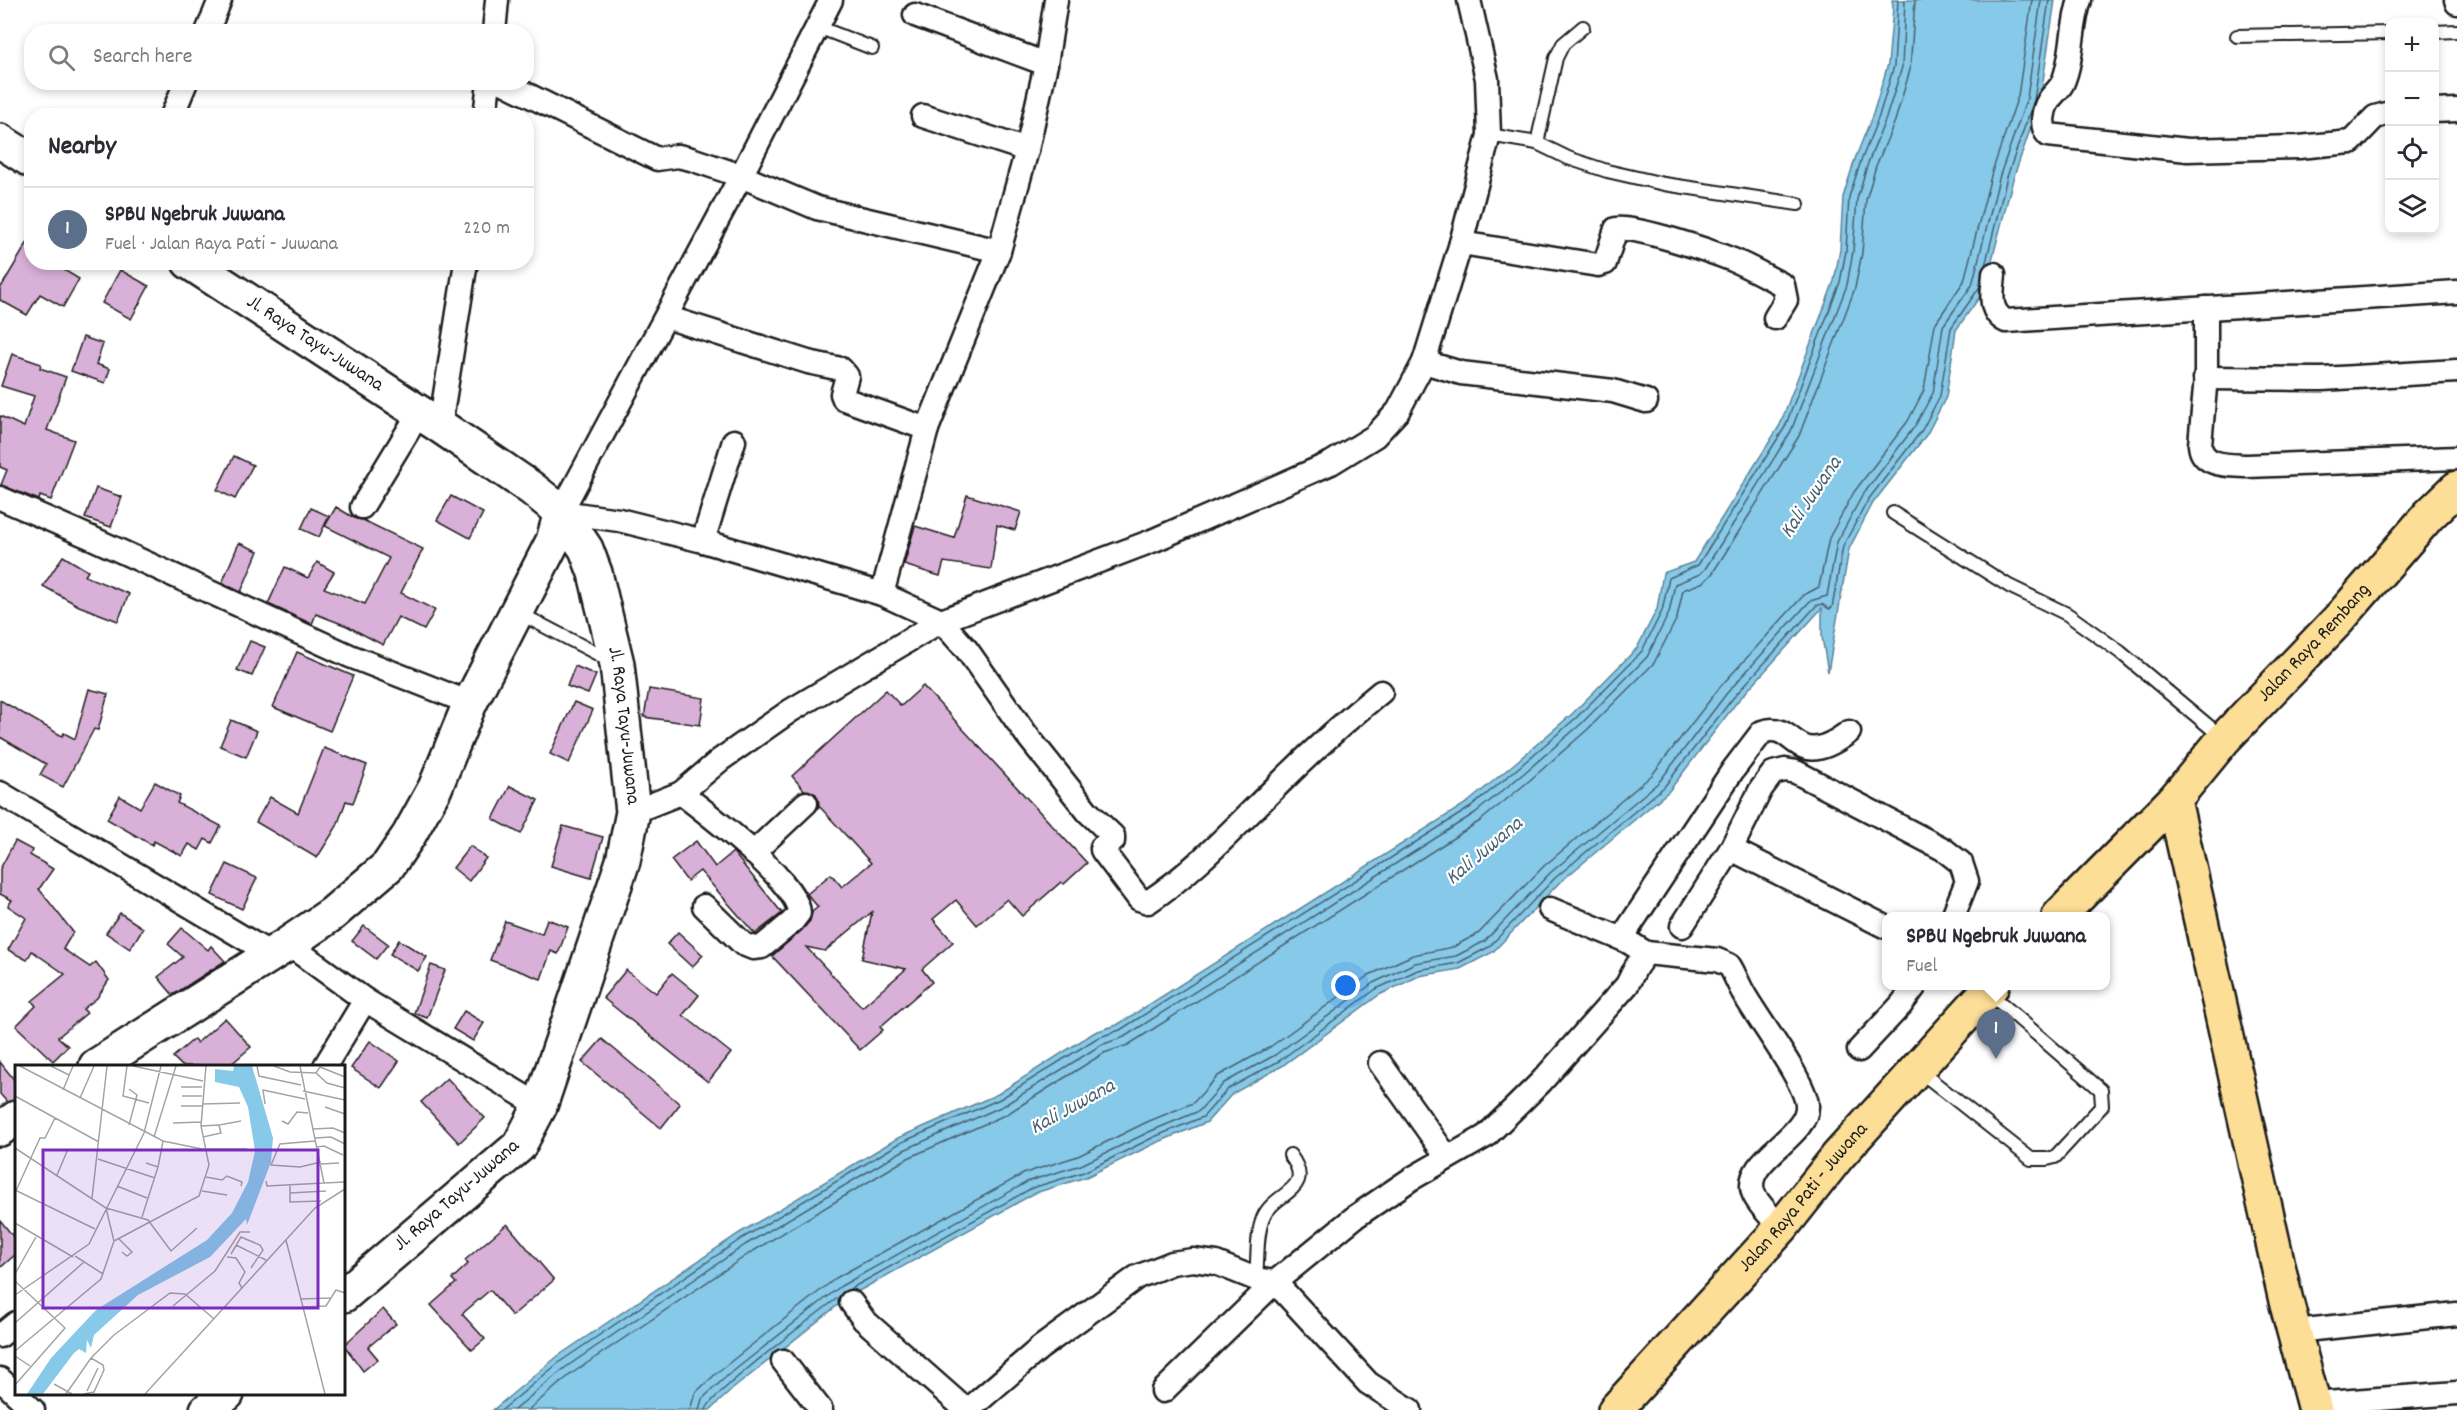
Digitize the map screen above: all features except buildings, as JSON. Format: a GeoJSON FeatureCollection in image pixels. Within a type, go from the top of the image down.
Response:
{"type":"FeatureCollection","features":[{"type":"Feature","properties":{"kind":"main road"},"geometry":{"type":"LineString","coordinates":[[0,141],[24,156]]}},
{"type":"Feature","properties":{"kind":"main road","name":"Jl. Raya Tayu-Juwana"},"geometry":{"type":"LineString","coordinates":[[201,270],[531,488],[561,512],[586,549],[595,573],[617,664],[633,812],[623,861],[540,1106],[519,1146],[345,1294]]}},
{"type":"Feature","properties":{"kind":"main road","name":"Jalan Raya Rembang"},"geometry":{"type":"LineString","coordinates":[[2174,800],[2224,739],[2339,619],[2429,515],[2457,488]]}},
{"type":"Feature","properties":{"kind":"main road"},"geometry":{"type":"LineString","coordinates":[[98,1065],[332,914],[388,866],[435,788],[470,703],[553,541],[561,512]]}},
{"type":"Feature","properties":{"kind":"main road"},"geometry":{"type":"LineString","coordinates":[[2064,912],[2174,800]]}},
{"type":"Feature","properties":{"kind":"main road"},"geometry":{"type":"LineString","coordinates":[[2174,800],[2286,1301],[2314,1407]]}},
{"type":"Feature","properties":{"kind":"main road","name":"Jalan Raya Pati - Juwana"},"geometry":{"type":"LineString","coordinates":[[1615,1410],[1782,1228],[1838,1156],[1988,990]]}},
{"type":"Feature","properties":{"kind":"main road"},"geometry":{"type":"LineString","coordinates":[[0,1129],[15,1119]]}},
{"type":"Feature","properties":{"kind":"main road"},"geometry":{"type":"LineString","coordinates":[[207,1410],[226,1395]]}},
{"type":"Feature","properties":{"kind":"street"},"geometry":{"type":"LineString","coordinates":[[210,24],[220,0]]}},
{"type":"Feature","properties":{"kind":"street"},"geometry":{"type":"LineString","coordinates":[[494,24],[496,0]]}},
{"type":"Feature","properties":{"kind":"street"},"geometry":{"type":"LineString","coordinates":[[831,0],[741,176],[561,512],[619,520],[703,541],[882,594],[940,621],[967,650],[1026,734],[1088,812],[1113,836],[1113,841],[1102,847],[1102,850],[1143,902],[1148,902],[1192,871],[1296,768],[1381,692]]}},
{"type":"Feature","properties":{"kind":"street"},"geometry":{"type":"LineString","coordinates":[[882,594],[927,429],[999,251],[1027,150],[1046,64],[1056,0]]}},
{"type":"Feature","properties":{"kind":"street"},"geometry":{"type":"LineString","coordinates":[[633,812],[681,793],[720,760],[790,711],[940,621],[1152,541],[1331,463],[1375,436],[1398,411],[1424,362],[1461,243],[1489,135],[1487,79],[1469,0]]}},
{"type":"Feature","properties":{"kind":"street"},"geometry":{"type":"LineString","coordinates":[[2080,0],[2074,18],[2063,82],[2047,103],[2042,124],[2048,135],[2188,150],[2299,147],[2351,142],[2375,117],[2385,114]]}},
{"type":"Feature","properties":{"kind":"street"},"geometry":{"type":"LineString","coordinates":[[915,15],[1046,64]]}},
{"type":"Feature","properties":{"kind":"street"},"geometry":{"type":"LineString","coordinates":[[175,108],[183,90]]}},
{"type":"Feature","properties":{"kind":"street"},"geometry":{"type":"LineString","coordinates":[[486,108],[488,90]]}},
{"type":"Feature","properties":{"kind":"street"},"geometry":{"type":"LineString","coordinates":[[518,90],[657,159],[678,156],[741,176],[817,208],[999,251]]}},
{"type":"Feature","properties":{"kind":"street"},"geometry":{"type":"LineString","coordinates":[[2439,111],[2457,110]]}},
{"type":"Feature","properties":{"kind":"street"},"geometry":{"type":"LineString","coordinates":[[923,116],[1027,150]]}},
{"type":"Feature","properties":{"kind":"street"},"geometry":{"type":"LineString","coordinates":[[1461,243],[1598,265],[1605,263],[1609,256],[1616,229],[1649,234],[1734,260],[1783,285],[1786,300],[1775,318]]}},
{"type":"Feature","properties":{"kind":"street"},"geometry":{"type":"LineString","coordinates":[[362,507],[429,420],[464,270]]}},
{"type":"Feature","properties":{"kind":"street"},"geometry":{"type":"LineString","coordinates":[[1995,274],[1992,301],[1999,317],[2006,321],[2457,292]]}},
{"type":"Feature","properties":{"kind":"street"},"geometry":{"type":"LineString","coordinates":[[2206,308],[2201,450],[2207,459],[2216,463],[2247,466],[2457,458]]}},
{"type":"Feature","properties":{"kind":"street"},"geometry":{"type":"LineString","coordinates":[[666,317],[808,362],[841,369],[847,376],[842,394],[844,399],[927,429]]}},
{"type":"Feature","properties":{"kind":"street"},"geometry":{"type":"LineString","coordinates":[[1424,362],[1461,374],[1612,391],[1646,401]]}},
{"type":"Feature","properties":{"kind":"street"},"geometry":{"type":"LineString","coordinates":[[2205,377],[2322,379],[2457,371]]}},
{"type":"Feature","properties":{"kind":"street"},"geometry":{"type":"LineString","coordinates":[[703,541],[734,441]]}},
{"type":"Feature","properties":{"kind":"street"},"geometry":{"type":"LineString","coordinates":[[0,498],[94,538],[350,656],[470,703]]}},
{"type":"Feature","properties":{"kind":"street"},"geometry":{"type":"LineString","coordinates":[[1627,940],[1627,930],[1636,916],[1738,762],[1762,732],[1769,729],[1778,731],[1806,749],[1814,750],[1825,748],[1849,732]]}},
{"type":"Feature","properties":{"kind":"street"},"geometry":{"type":"LineString","coordinates":[[1682,926],[1731,849],[1761,789],[1773,773],[1785,770],[1796,772],[1943,849],[1961,863],[1967,880],[1955,912]]}},
{"type":"Feature","properties":{"kind":"street"},"geometry":{"type":"LineString","coordinates":[[0,793],[279,949],[540,1106]]}},
{"type":"Feature","properties":{"kind":"street"},"geometry":{"type":"LineString","coordinates":[[681,793],[719,822],[753,853],[796,899],[799,913],[792,922],[762,947],[753,948],[743,944],[704,906]]}},
{"type":"Feature","properties":{"kind":"street"},"geometry":{"type":"LineString","coordinates":[[753,853],[806,803]]}},
{"type":"Feature","properties":{"kind":"street"},"geometry":{"type":"LineString","coordinates":[[1731,849],[1882,924]]}},
{"type":"Feature","properties":{"kind":"street"},"geometry":{"type":"LineString","coordinates":[[1550,909],[1627,940],[1646,953],[1717,960],[1729,965],[1804,1092],[1806,1116],[1761,1164],[1752,1184],[1755,1196],[1782,1228]]}},
{"type":"Feature","properties":{"kind":"street"},"geometry":{"type":"LineString","coordinates":[[1163,1391],[1265,1280],[1355,1217],[1448,1157],[1486,1136],[1541,1083],[1602,1012],[1621,994],[1646,953]]}},
{"type":"Feature","properties":{"kind":"street"},"geometry":{"type":"LineString","coordinates":[[1859,1050],[1912,990]]}},
{"type":"Feature","properties":{"kind":"street"},"geometry":{"type":"LineString","coordinates":[[326,1065],[365,1000]]}},
{"type":"Feature","properties":{"kind":"street"},"geometry":{"type":"LineString","coordinates":[[1380,1063],[1448,1157]]}},
{"type":"Feature","properties":{"kind":"street"},"geometry":{"type":"LineString","coordinates":[[852,1302],[864,1320],[967,1410],[1040,1348],[1137,1277],[1172,1263],[1193,1260],[1216,1263],[1265,1280],[1368,1383],[1410,1410]]}},
{"type":"Feature","properties":{"kind":"street"},"geometry":{"type":"LineString","coordinates":[[2295,1331],[2457,1314]]}},
{"type":"Feature","properties":{"kind":"street"},"geometry":{"type":"LineString","coordinates":[[0,1336],[15,1324]]}},
{"type":"Feature","properties":{"kind":"street"},"geometry":{"type":"LineString","coordinates":[[783,1361],[821,1410]]}},
{"type":"Feature","properties":{"kind":"street"},"geometry":{"type":"LineString","coordinates":[[0,1379],[15,1393]]}},
{"type":"Feature","properties":{"kind":"street"},"geometry":{"type":"LineString","coordinates":[[2314,1407],[2457,1393]]}},
{"type":"Feature","properties":{"kind":"street"},"geometry":{"type":"LineString","coordinates":[[17,1395],[33,1410]]}},
{"type":"Feature","properties":{"kind":"lane"},"geometry":{"type":"LineString","coordinates":[[818,27],[872,48]]}},
{"type":"Feature","properties":{"kind":"lane"},"geometry":{"type":"LineString","coordinates":[[1537,143],[1556,58],[1563,44],[1583,27]]}},
{"type":"Feature","properties":{"kind":"lane"},"geometry":{"type":"LineString","coordinates":[[2439,32],[2457,31]]}},
{"type":"Feature","properties":{"kind":"lane"},"geometry":{"type":"LineString","coordinates":[[2237,36],[2385,33]]}},
{"type":"Feature","properties":{"kind":"lane"},"geometry":{"type":"LineString","coordinates":[[1489,135],[1537,143],[1568,158],[1607,171],[1664,184],[1798,204]]}},
{"type":"Feature","properties":{"kind":"lane"},"geometry":{"type":"LineString","coordinates":[[1893,513],[2008,586],[2067,614],[2120,652],[2224,739]]}},
{"type":"Feature","properties":{"kind":"lane"},"geometry":{"type":"LineString","coordinates":[[516,611],[617,664]]}},
{"type":"Feature","properties":{"kind":"lane"},"geometry":{"type":"LineString","coordinates":[[1917,1068],[2031,1160],[2047,1160],[2055,1157],[2102,1106],[2101,1090],[1992,990]]}},
{"type":"Feature","properties":{"kind":"lane"},"geometry":{"type":"LineString","coordinates":[[1265,1280],[1259,1233],[1264,1214],[1299,1180],[1298,1167],[1290,1155]]}},
{"type":"Feature","properties":{"kind":"water","name":"Kali Juwana"},"geometry":{"type":"Polygon","coordinates":[[[1892,0],[2055,0],[2040,101],[2013,179],[1984,291],[1956,330],[1946,397],[1927,434],[1873,503],[1849,549],[1828,672],[1822,637],[1822,608],[1737,702],[1669,791],[1559,883],[1493,952],[1460,969],[1419,976],[1379,995],[1282,1066],[1232,1094],[1207,1122],[1156,1143],[1086,1177],[1035,1193],[848,1297],[734,1388],[710,1410],[493,1410],[558,1356],[738,1234],[898,1138],[998,1094],[1095,1032],[1117,1025],[1468,802],[1572,714],[1637,648],[1657,609],[1663,573],[1694,562],[1780,425],[1834,281],[1840,250],[1843,197],[1873,114],[1888,64],[1892,0]]]}},
{"type":"Feature","properties":{"kind":"place","name":"SPBU Ngebruk Juwana"},"geometry":{"type":"Point","coordinates":[1996,1059]}}]}
